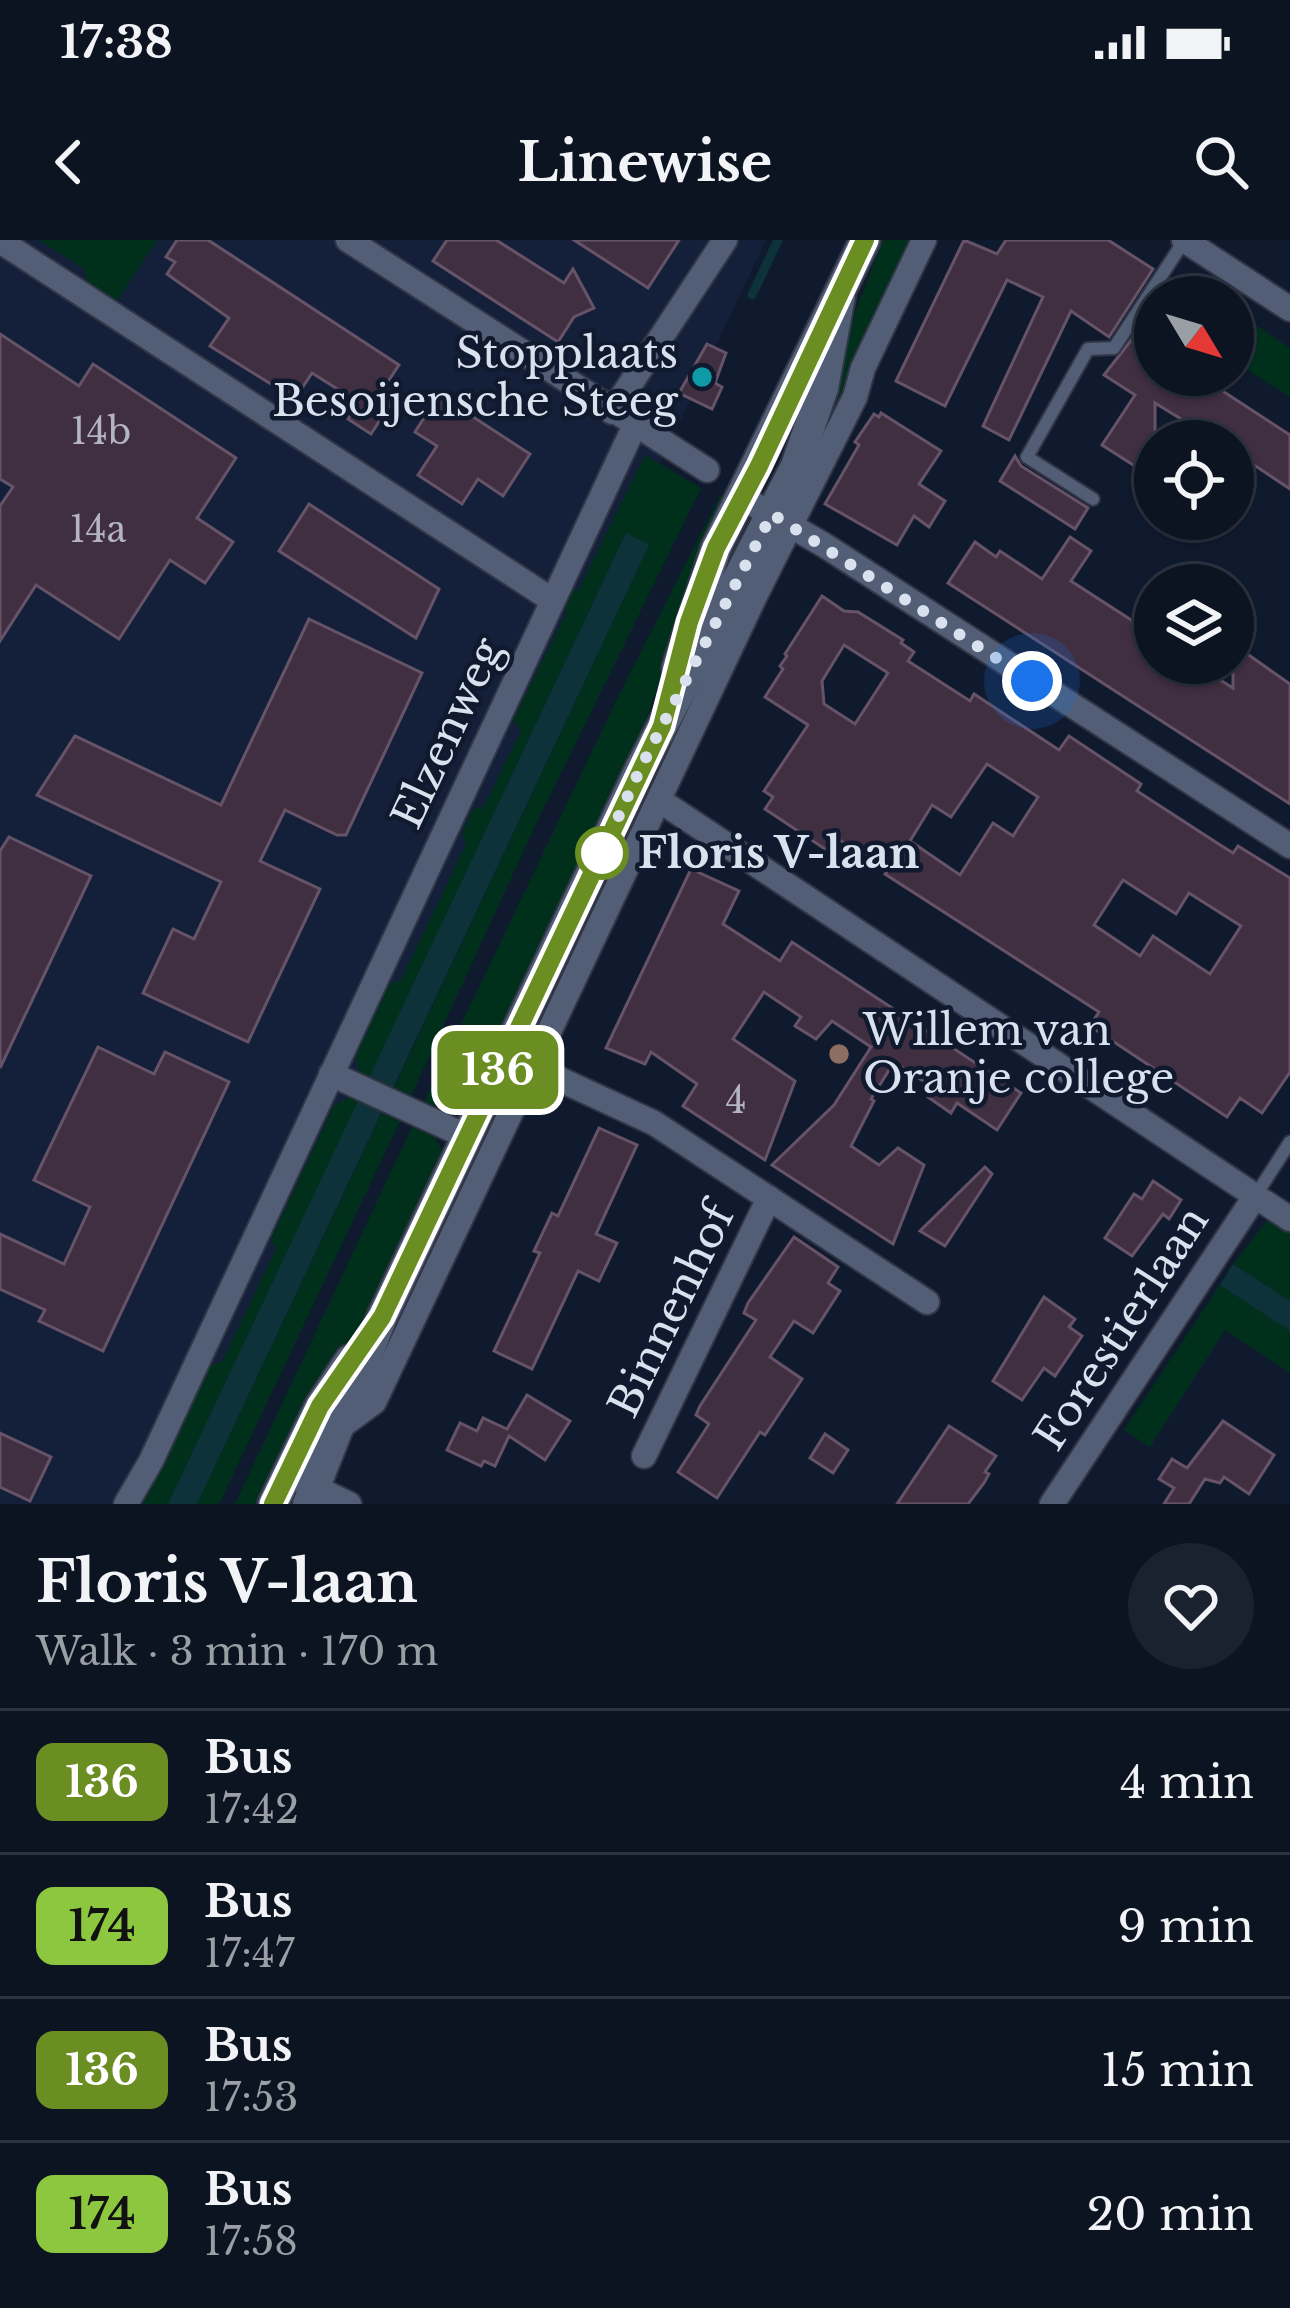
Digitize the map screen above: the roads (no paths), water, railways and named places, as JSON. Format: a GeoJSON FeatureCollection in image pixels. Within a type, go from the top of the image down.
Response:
{"type":"FeatureCollection","features":[{"type":"Feature","properties":{"kind":"street"},"geometry":{"type":"LineString","coordinates":[[348,240],[707,470]]}},
{"type":"Feature","properties":{"kind":"street"},"geometry":{"type":"LineString","coordinates":[[612,412],[725,240]]}},
{"type":"Feature","properties":{"kind":"street"},"geometry":{"type":"LineString","coordinates":[[662,726],[716,548],[865,240]]}},
{"type":"Feature","properties":{"kind":"street"},"geometry":{"type":"LineString","coordinates":[[273,1504],[303,1488],[336,1430],[382,1317],[662,726],[855,397],[863,368],[924,240]]}},
{"type":"Feature","properties":{"kind":"street"},"geometry":{"type":"LineString","coordinates":[[1184,240],[1290,309]]}},
{"type":"Feature","properties":{"kind":"street"},"geometry":{"type":"LineString","coordinates":[[0,241],[552,600]]}},
{"type":"Feature","properties":{"kind":"street"},"geometry":{"type":"LineString","coordinates":[[336,1430],[374,1402],[658,800],[781,520],[835,336],[840,296]]}},
{"type":"Feature","properties":{"kind":"street","name":"Elzenweg"},"geometry":{"type":"LineString","coordinates":[[126,1504],[161,1439],[635,425]]}},
{"type":"Feature","properties":{"kind":"street"},"geometry":{"type":"LineString","coordinates":[[743,498],[1290,846]]}},
{"type":"Feature","properties":{"kind":"street"},"geometry":{"type":"LineString","coordinates":[[658,800],[1290,1219]]}},
{"type":"Feature","properties":{"kind":"street","name":"Binnenhof"},"geometry":{"type":"LineString","coordinates":[[532,1067],[654,1123],[927,1302]]}},
{"type":"Feature","properties":{"kind":"street"},"geometry":{"type":"LineString","coordinates":[[332,1074],[468,1137]]}},
{"type":"Feature","properties":{"kind":"street","name":"Forestierlaan"},"geometry":{"type":"LineString","coordinates":[[1052,1504],[1256,1195]]}},
{"type":"Feature","properties":{"kind":"street","name":"Binnenhof"},"geometry":{"type":"LineString","coordinates":[[644,1456],[769,1198]]}},
{"type":"Feature","properties":{"kind":"street"},"geometry":{"type":"LineString","coordinates":[[303,1488],[320,1406],[382,1317]]}},
{"type":"Feature","properties":{"kind":"street"},"geometry":{"type":"LineString","coordinates":[[303,1488],[349,1504]]}},
{"type":"Feature","properties":{"kind":"lane"},"geometry":{"type":"LineString","coordinates":[[1093,499],[1027,458],[1088,350],[1114,348],[1184,240]]}},
{"type":"Feature","properties":{"kind":"lane"},"geometry":{"type":"LineString","coordinates":[[1256,1195],[1290,1142]]}},
{"type":"Feature","properties":{"kind":"waterway"},"geometry":{"type":"LineString","coordinates":[[752,295],[778,240]]}},
{"type":"Feature","properties":{"kind":"place","name":"Stopplaats Besoijensche Steeg"},"geometry":{"type":"Point","coordinates":[702,377]}},
{"type":"Feature","properties":{"kind":"place","name":"Floris V-laan"},"geometry":{"type":"Point","coordinates":[602,853]}},
{"type":"Feature","properties":{"kind":"place","name":"Willem van Oranje college"},"geometry":{"type":"Point","coordinates":[839,1054]}}]}
